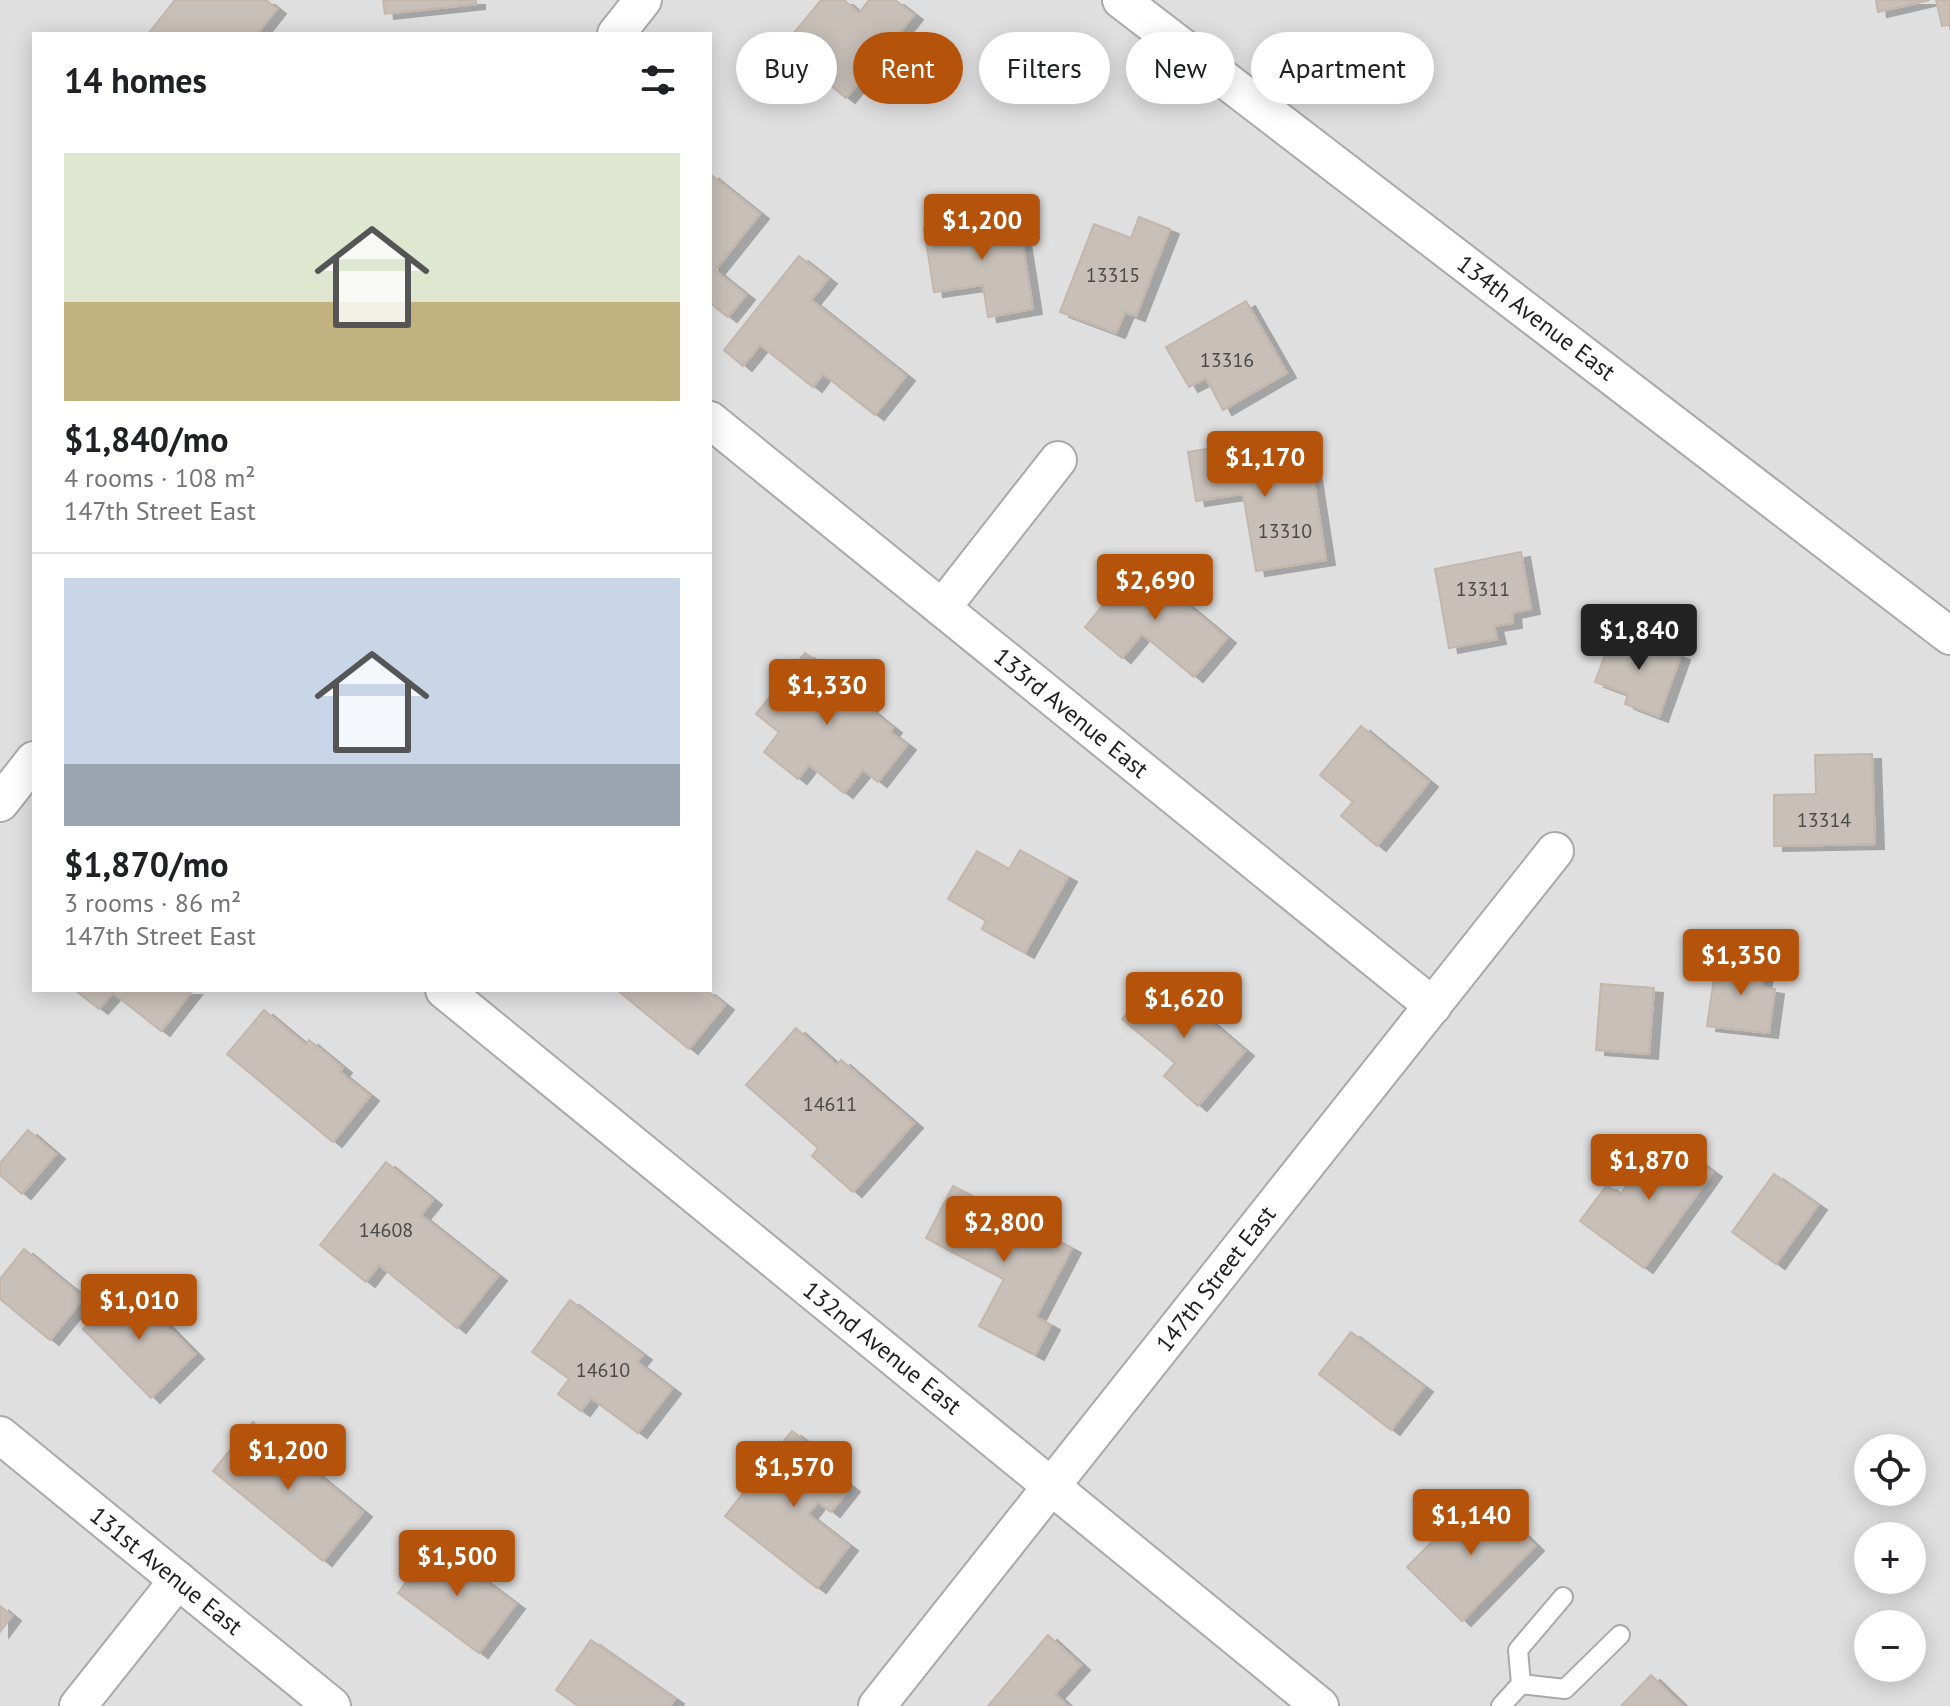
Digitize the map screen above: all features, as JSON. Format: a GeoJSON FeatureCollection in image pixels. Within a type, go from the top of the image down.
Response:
{"type":"FeatureCollection","features":[{"type":"Feature","properties":{"kind":"street"},"geometry":{"type":"LineString","coordinates":[[618,32],[643,0]]}},
{"type":"Feature","properties":{"kind":"street","name":"134th Avenue East"},"geometry":{"type":"LineString","coordinates":[[1121,0],[1950,636]]}},
{"type":"Feature","properties":{"kind":"street","name":"133rd Avenue East"},"geometry":{"type":"LineString","coordinates":[[712,422],[1433,1006]]}},
{"type":"Feature","properties":{"kind":"street"},"geometry":{"type":"LineString","coordinates":[[942,608],[1058,460]]}},
{"type":"Feature","properties":{"kind":"street"},"geometry":{"type":"LineString","coordinates":[[0,803],[32,763]]}},
{"type":"Feature","properties":{"kind":"street","name":"147th Street East"},"geometry":{"type":"LineString","coordinates":[[877,1706],[1555,851]]}},
{"type":"Feature","properties":{"kind":"street","name":"132nd Avenue East"},"geometry":{"type":"LineString","coordinates":[[446,992],[1320,1706]]}},
{"type":"Feature","properties":{"kind":"street","name":"131st Avenue East"},"geometry":{"type":"LineString","coordinates":[[0,1435],[332,1706]]}},
{"type":"Feature","properties":{"kind":"street"},"geometry":{"type":"LineString","coordinates":[[78,1706],[178,1580]]}},
{"type":"Feature","properties":{"kind":"lane"},"geometry":{"type":"LineString","coordinates":[[1501,1706],[1521,1684],[1518,1650],[1563,1597]]}},
{"type":"Feature","properties":{"kind":"lane"},"geometry":{"type":"LineString","coordinates":[[1521,1684],[1565,1689],[1620,1635]]}},
{"type":"Feature","properties":{"kind":"shaded area"},"geometry":{"type":"Polygon","coordinates":[[[0,0],[1950,0],[1950,1706],[0,1706],[0,0]]]}},
{"type":"Feature","properties":{"kind":"building"},"geometry":{"type":"Polygon","coordinates":[[[175,0],[266,0],[277,9],[259,32],[150,32],[175,0]]]}},
{"type":"Feature","properties":{"kind":"building"},"geometry":{"type":"Polygon","coordinates":[[[383,0],[476,0],[476,4],[385,14],[383,0]]]}},
{"type":"Feature","properties":{"kind":"building"},"geometry":{"type":"Polygon","coordinates":[[[821,0],[844,0],[859,13],[869,0],[895,0],[914,15],[900,32],[853,32],[853,89],[846,98],[837,91],[837,32],[795,32],[821,0]]]}},
{"type":"Feature","properties":{"kind":"building"},"geometry":{"type":"Polygon","coordinates":[[[1876,0],[1930,0],[1878,12],[1876,0]]]}},
{"type":"Feature","properties":{"kind":"building"},"geometry":{"type":"Polygon","coordinates":[[[1936,0],[1950,0],[1950,25],[1942,26],[1936,0]]]}},
{"type":"Feature","properties":{"kind":"building"},"geometry":{"type":"Polygon","coordinates":[[[712,176],[760,214],[715,270],[746,295],[728,317],[712,305],[712,176]]]}},
{"type":"Feature","properties":{"kind":"building"},"geometry":{"type":"Polygon","coordinates":[[[1018,214],[1033,309],[988,317],[983,285],[934,292],[924,228],[1018,214]]]}},
{"type":"Feature","properties":{"kind":"building"},"geometry":{"type":"Polygon","coordinates":[[[1139,217],[1170,229],[1136,316],[1125,312],[1116,333],[1060,312],[1094,224],[1131,238],[1139,217]]]}},
{"type":"Feature","properties":{"kind":"building"},"geometry":{"type":"Polygon","coordinates":[[[799,256],[828,279],[811,300],[906,376],[875,415],[823,374],[813,387],[760,345],[743,366],[724,350],[799,256]]]}},
{"type":"Feature","properties":{"kind":"building"},"geometry":{"type":"Polygon","coordinates":[[[1246,301],[1287,373],[1223,410],[1206,378],[1189,387],[1166,347],[1246,301]]]}},
{"type":"Feature","properties":{"kind":"building"},"geometry":{"type":"Polygon","coordinates":[[[1288,435],[1295,478],[1313,475],[1326,560],[1256,571],[1243,494],[1196,501],[1188,452],[1288,435]]]}},
{"type":"Feature","properties":{"kind":"building"},"geometry":{"type":"Polygon","coordinates":[[[1521,552],[1531,609],[1512,613],[1513,623],[1494,626],[1497,639],[1449,648],[1435,569],[1521,552]]]}},
{"type":"Feature","properties":{"kind":"building"},"geometry":{"type":"Polygon","coordinates":[[[1137,563],[1227,638],[1194,677],[1142,634],[1122,658],[1085,627],[1137,563]]]}},
{"type":"Feature","properties":{"kind":"building"},"geometry":{"type":"Polygon","coordinates":[[[1614,630],[1681,655],[1659,717],[1625,704],[1628,694],[1595,682],[1614,630]]]}},
{"type":"Feature","properties":{"kind":"building"},"geometry":{"type":"Polygon","coordinates":[[[805,653],[825,667],[829,661],[849,677],[844,684],[870,705],[868,708],[893,728],[890,732],[907,745],[878,782],[863,770],[844,793],[809,765],[798,779],[764,752],[779,732],[756,714],[805,653]]]}},
{"type":"Feature","properties":{"kind":"building"},"geometry":{"type":"Polygon","coordinates":[[[1361,726],[1429,782],[1377,846],[1341,816],[1353,802],[1320,775],[1361,726]]]}},
{"type":"Feature","properties":{"kind":"building"},"geometry":{"type":"Polygon","coordinates":[[[1872,754],[1875,844],[1774,846],[1774,795],[1816,794],[1815,755],[1872,754]]]}},
{"type":"Feature","properties":{"kind":"building"},"geometry":{"type":"Polygon","coordinates":[[[1020,850],[1068,877],[1025,953],[982,929],[986,921],[948,899],[977,851],[1009,869],[1020,850]]]}},
{"type":"Feature","properties":{"kind":"building"},"geometry":{"type":"Polygon","coordinates":[[[1717,958],[1765,964],[1762,987],[1775,989],[1769,1033],[1707,1026],[1717,958]]]}},
{"type":"Feature","properties":{"kind":"building"},"geometry":{"type":"Polygon","coordinates":[[[1157,977],[1245,1051],[1198,1106],[1164,1076],[1175,1063],[1122,1019],[1157,977]]]}},
{"type":"Feature","properties":{"kind":"building"},"geometry":{"type":"Polygon","coordinates":[[[1601,984],[1654,988],[1649,1054],[1596,1050],[1601,984]]]}},
{"type":"Feature","properties":{"kind":"building"},"geometry":{"type":"Polygon","coordinates":[[[77,992],[191,992],[161,1031],[113,993],[99,1009],[77,992]]]}},
{"type":"Feature","properties":{"kind":"building"},"geometry":{"type":"Polygon","coordinates":[[[619,992],[709,992],[725,1005],[689,1049],[619,992]]]}},
{"type":"Feature","properties":{"kind":"building"},"geometry":{"type":"Polygon","coordinates":[[[264,1010],[306,1045],[309,1040],[343,1068],[340,1072],[370,1096],[333,1142],[227,1054],[264,1010]]]}},
{"type":"Feature","properties":{"kind":"building"},"geometry":{"type":"Polygon","coordinates":[[[796,1028],[837,1065],[841,1060],[914,1123],[853,1192],[812,1156],[818,1148],[746,1085],[796,1028]]]}},
{"type":"Feature","properties":{"kind":"building"},"geometry":{"type":"Polygon","coordinates":[[[28,1130],[56,1154],[22,1194],[0,1175],[0,1163],[28,1130]]]}},
{"type":"Feature","properties":{"kind":"building"},"geometry":{"type":"Polygon","coordinates":[[[1663,1135],[1713,1172],[1644,1268],[1580,1221],[1607,1185],[1620,1195],[1663,1135]]]}},
{"type":"Feature","properties":{"kind":"building"},"geometry":{"type":"Polygon","coordinates":[[[386,1162],[433,1200],[421,1215],[498,1276],[457,1328],[379,1265],[366,1282],[320,1245],[386,1162]]]}},
{"type":"Feature","properties":{"kind":"building"},"geometry":{"type":"Polygon","coordinates":[[[1774,1174],[1818,1205],[1776,1264],[1732,1232],[1774,1174]]]}},
{"type":"Feature","properties":{"kind":"building"},"geometry":{"type":"Polygon","coordinates":[[[953,1186],[1072,1248],[1036,1317],[1051,1325],[1035,1355],[979,1326],[1004,1279],[926,1238],[953,1186]]]}},
{"type":"Feature","properties":{"kind":"building"},"geometry":{"type":"Polygon","coordinates":[[[24,1249],[84,1298],[50,1340],[0,1299],[0,1279],[24,1249]]]}},
{"type":"Feature","properties":{"kind":"building"},"geometry":{"type":"Polygon","coordinates":[[[127,1285],[195,1354],[151,1398],[83,1329],[127,1285]]]}},
{"type":"Feature","properties":{"kind":"building"},"geometry":{"type":"Polygon","coordinates":[[[570,1300],[643,1355],[637,1362],[672,1389],[638,1433],[591,1398],[581,1411],[558,1394],[569,1379],[532,1352],[570,1300]]]}},
{"type":"Feature","properties":{"kind":"building"},"geometry":{"type":"Polygon","coordinates":[[[1351,1332],[1424,1387],[1391,1430],[1319,1374],[1351,1332]]]}},
{"type":"Feature","properties":{"kind":"building"},"geometry":{"type":"Polygon","coordinates":[[[253,1422],[363,1512],[323,1561],[213,1471],[253,1422]]]}},
{"type":"Feature","properties":{"kind":"building"},"geometry":{"type":"Polygon","coordinates":[[[792,1431],[829,1459],[824,1466],[851,1487],[831,1512],[818,1502],[808,1514],[849,1546],[817,1588],[725,1516],[792,1431]]]}},
{"type":"Feature","properties":{"kind":"building"},"geometry":{"type":"Polygon","coordinates":[[[1480,1493],[1535,1546],[1462,1621],[1407,1567],[1480,1493]]]}},
{"type":"Feature","properties":{"kind":"building"},"geometry":{"type":"Polygon","coordinates":[[[435,1543],[516,1604],[479,1653],[398,1593],[435,1543]]]}},
{"type":"Feature","properties":{"kind":"building"},"geometry":{"type":"Polygon","coordinates":[[[0,1606],[12,1616],[0,1632],[0,1606]]]}},
{"type":"Feature","properties":{"kind":"building"},"geometry":{"type":"Polygon","coordinates":[[[1048,1635],[1081,1665],[1055,1694],[1068,1706],[988,1706],[1048,1635]]]}},
{"type":"Feature","properties":{"kind":"building"},"geometry":{"type":"Polygon","coordinates":[[[591,1640],[675,1699],[670,1706],[578,1706],[556,1690],[591,1640]]]}},
{"type":"Feature","properties":{"kind":"building"},"geometry":{"type":"Polygon","coordinates":[[[1651,1675],[1683,1706],[1621,1706],[1651,1675]]]}}]}
